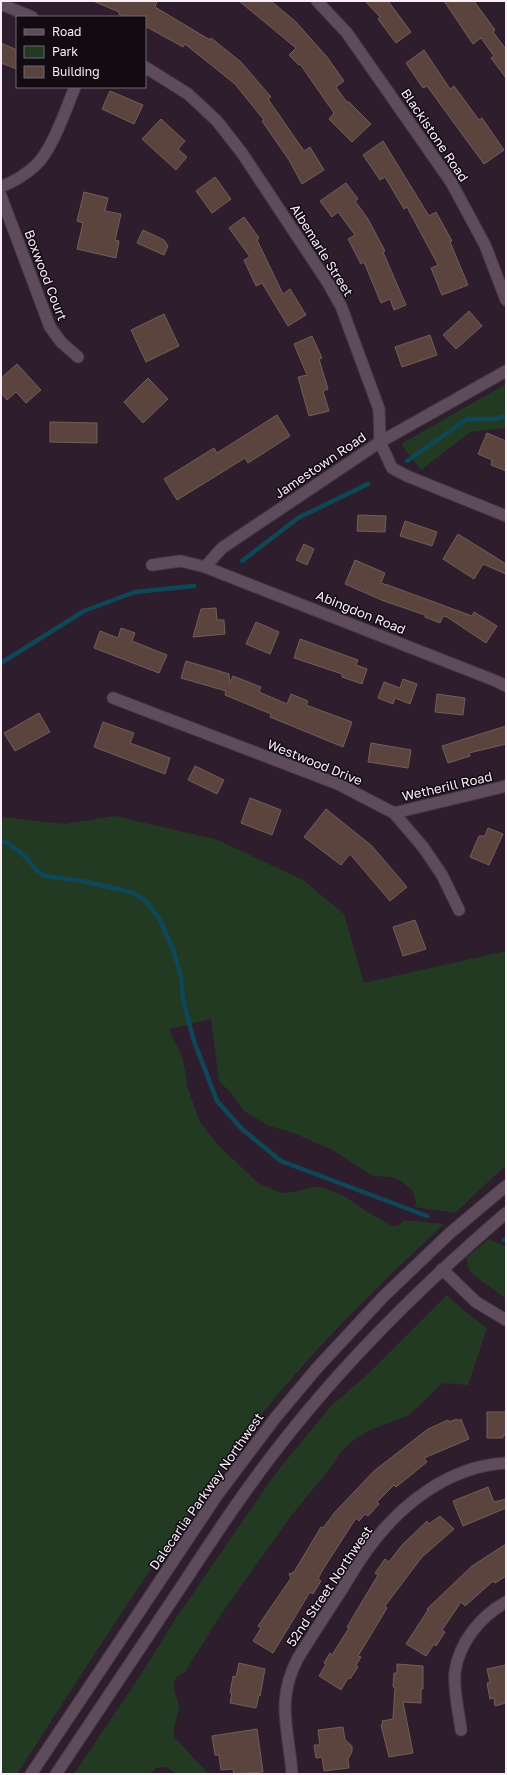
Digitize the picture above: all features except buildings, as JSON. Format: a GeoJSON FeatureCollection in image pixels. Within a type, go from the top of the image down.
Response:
{"type":"FeatureCollection","features":[{"type":"Feature","properties":{"kind":"street","name":"Blackistone Road"},"geometry":{"type":"LineString","coordinates":[[317,1],[347,33],[451,182],[485,245],[506,300]]}},
{"type":"Feature","properties":{"kind":"street"},"geometry":{"type":"LineString","coordinates":[[1,4],[30,16]]}},
{"type":"Feature","properties":{"kind":"street","name":"Albemarle Street"},"geometry":{"type":"LineString","coordinates":[[146,68],[188,94],[217,121],[242,152],[328,283],[341,306],[379,410],[380,442],[392,468],[407,476],[506,516]]}},
{"type":"Feature","properties":{"kind":"street"},"geometry":{"type":"LineString","coordinates":[[1,187],[14,181],[36,166],[44,156],[76,88]]}},
{"type":"Feature","properties":{"kind":"street","name":"Boxwood Court"},"geometry":{"type":"LineString","coordinates":[[1,196],[50,327],[62,342],[78,357]]}},
{"type":"Feature","properties":{"kind":"street","name":"Jamestown Road"},"geometry":{"type":"LineString","coordinates":[[205,567],[222,548],[380,442],[506,371]]}},
{"type":"Feature","properties":{"kind":"street"},"geometry":{"type":"LineString","coordinates":[[152,565],[181,561],[205,567]]}},
{"type":"Feature","properties":{"kind":"street","name":"Abingdon Road"},"geometry":{"type":"LineString","coordinates":[[205,567],[506,686]]}},
{"type":"Feature","properties":{"kind":"street","name":"Westwood Drive"},"geometry":{"type":"LineString","coordinates":[[113,698],[338,784],[394,812],[423,847],[442,875],[459,910]]}},
{"type":"Feature","properties":{"kind":"street","name":"Wetherill Road"},"geometry":{"type":"LineString","coordinates":[[394,812],[506,786]]}},
{"type":"Feature","properties":{"kind":"street","name":"Dalecarlia Parkway Northwest"},"geometry":{"type":"LineString","coordinates":[[31,1774],[218,1494],[276,1417],[324,1360],[383,1297],[450,1233],[506,1186]]}},
{"type":"Feature","properties":{"kind":"street"},"geometry":{"type":"LineString","coordinates":[[56,1774],[234,1507],[302,1418],[365,1346],[442,1269],[506,1213]]}},
{"type":"Feature","properties":{"kind":"street"},"geometry":{"type":"LineString","coordinates":[[442,1269],[476,1302],[506,1320]]}},
{"type":"Feature","properties":{"kind":"street","name":"52nd Street Northwest"},"geometry":{"type":"LineString","coordinates":[[292,1774],[284,1720],[286,1690],[290,1676],[298,1658],[364,1554],[396,1517],[438,1483],[465,1470],[489,1464],[506,1463]]}},
{"type":"Feature","properties":{"kind":"street"},"geometry":{"type":"LineString","coordinates":[[461,1730],[455,1672],[461,1652],[477,1625],[492,1611],[506,1602]]}},
{"type":"Feature","properties":{"kind":"green space"},"geometry":{"type":"Polygon","coordinates":[[[506,384],[506,428],[470,432],[421,470],[401,444],[506,384]]]}},
{"type":"Feature","properties":{"kind":"green space"},"geometry":{"type":"Polygon","coordinates":[[[115,816],[218,840],[303,880],[344,914],[364,983],[506,951],[506,1165],[455,1213],[415,1207],[416,1201],[412,1190],[401,1181],[391,1177],[373,1176],[333,1150],[291,1132],[269,1126],[244,1111],[232,1094],[219,1081],[211,1019],[169,1029],[183,1059],[188,1089],[200,1122],[218,1145],[258,1183],[281,1193],[294,1192],[313,1187],[324,1188],[344,1196],[392,1226],[399,1225],[404,1220],[444,1224],[337,1328],[263,1412],[229,1456],[159,1557],[17,1774],[1,1774],[1,817],[64,824],[115,816]]]}},
{"type":"Feature","properties":{"kind":"green space"},"geometry":{"type":"Polygon","coordinates":[[[489,1239],[506,1247],[506,1299],[470,1272],[466,1258],[489,1239]]]}},
{"type":"Feature","properties":{"kind":"green space"},"geometry":{"type":"Polygon","coordinates":[[[447,1295],[462,1309],[487,1328],[468,1385],[443,1383],[409,1415],[368,1431],[354,1440],[341,1452],[331,1467],[291,1516],[220,1616],[185,1672],[176,1677],[174,1682],[174,1691],[179,1708],[174,1727],[175,1738],[209,1774],[176,1774],[167,1767],[156,1768],[150,1774],[74,1774],[142,1673],[174,1621],[275,1474],[330,1407],[370,1372],[447,1295]]]}},
{"type":"Feature","properties":{"kind":"waterway"},"geometry":{"type":"LineString","coordinates":[[407,461],[467,419],[494,419],[506,416]]}},
{"type":"Feature","properties":{"kind":"waterway"},"geometry":{"type":"LineString","coordinates":[[242,561],[298,518],[368,484]]}},
{"type":"Feature","properties":{"kind":"waterway"},"geometry":{"type":"LineString","coordinates":[[1,663],[84,611],[135,592],[194,586]]}},
{"type":"Feature","properties":{"kind":"waterway"},"geometry":{"type":"LineString","coordinates":[[1,841],[8,843],[26,857],[36,870],[44,876],[82,881],[131,892],[146,901],[160,920],[173,949],[181,977],[183,1000],[194,1041],[217,1101],[242,1129],[281,1161],[427,1216]]}}]}
